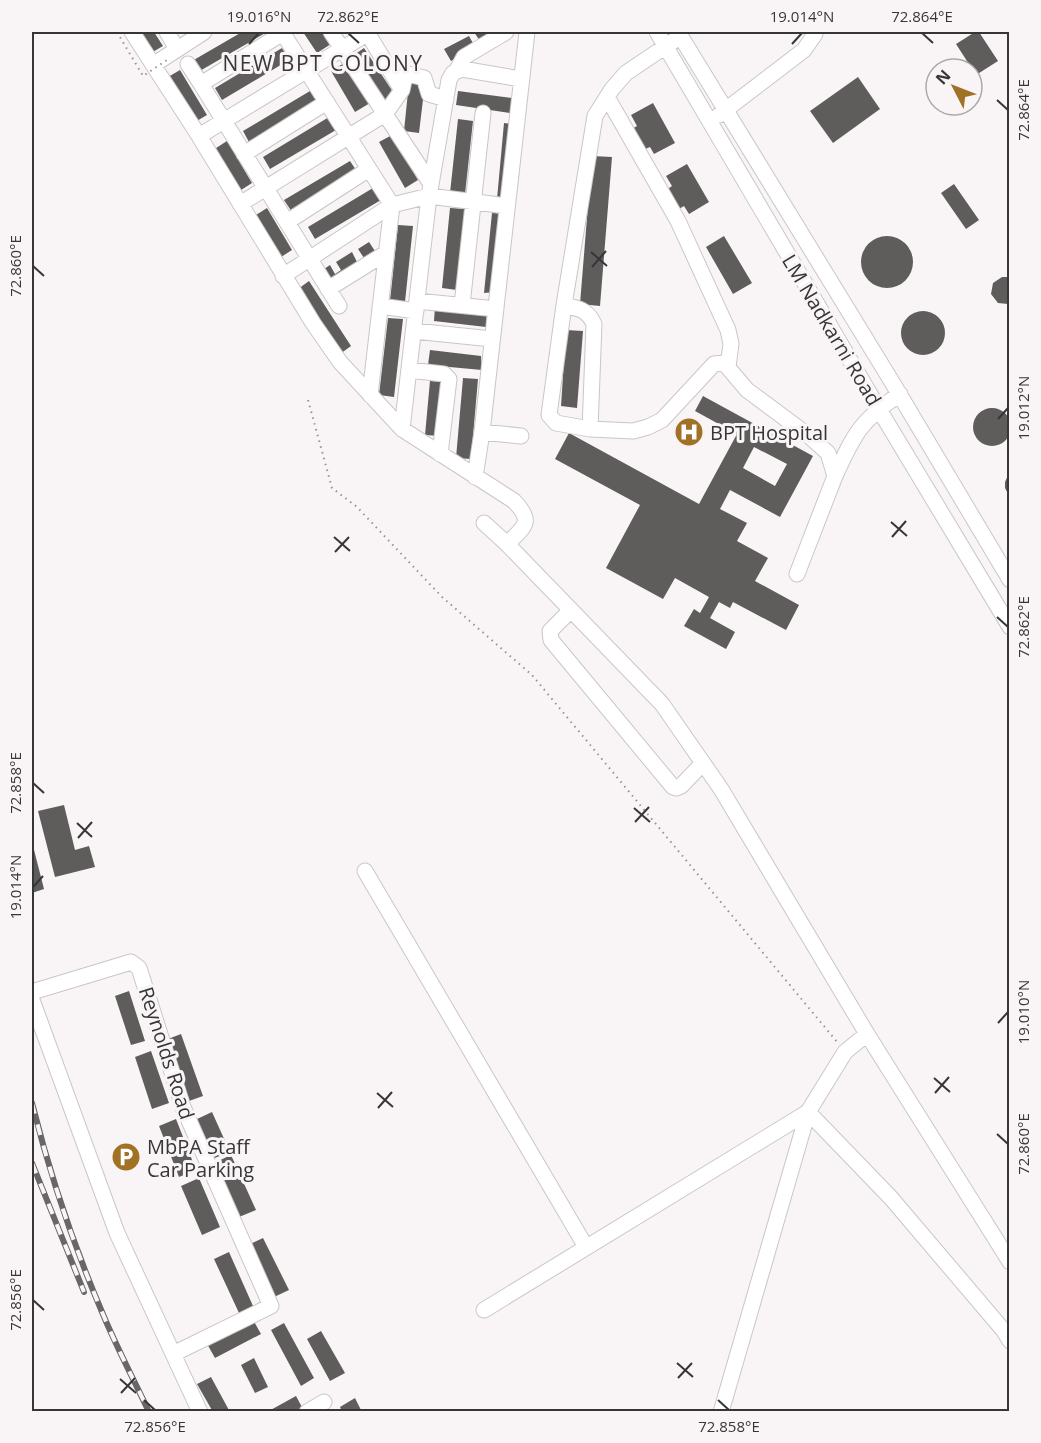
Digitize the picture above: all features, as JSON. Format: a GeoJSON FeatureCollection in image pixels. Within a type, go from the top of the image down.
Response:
{"type":"FeatureCollection","features":[{"type":"Feature","properties":{"kind":"street"},"geometry":{"type":"LineString","coordinates":[[132,32],[166,58]]}},
{"type":"Feature","properties":{"kind":"street"},"geometry":{"type":"LineString","coordinates":[[166,32],[166,58],[199,136],[313,323],[340,362],[402,429],[514,501],[525,513],[524,526],[507,544]]}},
{"type":"Feature","properties":{"kind":"street"},"geometry":{"type":"LineString","coordinates":[[166,58],[204,32]]}},
{"type":"Feature","properties":{"kind":"street"},"geometry":{"type":"LineString","coordinates":[[201,84],[282,32],[392,205],[370,395]]}},
{"type":"Feature","properties":{"kind":"street"},"geometry":{"type":"LineString","coordinates":[[331,32],[385,114],[430,190]]}},
{"type":"Feature","properties":{"kind":"street"},"geometry":{"type":"LineString","coordinates":[[402,429],[430,190],[449,80],[464,57],[506,32]]}},
{"type":"Feature","properties":{"kind":"street"},"geometry":{"type":"LineString","coordinates":[[475,477],[527,32]]}},
{"type":"Feature","properties":{"kind":"street","name":"LM Nadkarni Road"},"geometry":{"type":"LineString","coordinates":[[657,32],[878,409],[1010,627]]}},
{"type":"Feature","properties":{"kind":"street"},"geometry":{"type":"LineString","coordinates":[[709,121],[804,50],[815,34],[814,32]]}},
{"type":"Feature","properties":{"kind":"street"},"geometry":{"type":"LineString","coordinates":[[679,34],[666,47],[626,73],[607,97],[596,116],[564,305],[549,415],[556,423],[590,429],[633,431],[648,428],[662,420],[714,364],[724,363],[747,390],[828,453],[835,476]]}},
{"type":"Feature","properties":{"kind":"street","name":"LM Nadkarni Road"},"geometry":{"type":"LineString","coordinates":[[679,34],[900,394],[1010,580]]}},
{"type":"Feature","properties":{"kind":"street"},"geometry":{"type":"LineString","coordinates":[[199,136],[365,35],[368,36],[402,90]]}},
{"type":"Feature","properties":{"kind":"street"},"geometry":{"type":"LineString","coordinates":[[188,64],[339,306]]}},
{"type":"Feature","properties":{"kind":"street"},"geometry":{"type":"LineString","coordinates":[[457,70],[521,79]]}},
{"type":"Feature","properties":{"kind":"street"},"geometry":{"type":"LineString","coordinates":[[240,204],[385,114],[402,90],[408,74],[424,78],[429,94],[446,99]]}},
{"type":"Feature","properties":{"kind":"street"},"geometry":{"type":"LineString","coordinates":[[607,97],[678,221],[728,330],[731,344],[728,367]]}},
{"type":"Feature","properties":{"kind":"street"},"geometry":{"type":"LineString","coordinates":[[244,154],[327,102]]}},
{"type":"Feature","properties":{"kind":"street"},"geometry":{"type":"LineString","coordinates":[[462,305],[483,113]]}},
{"type":"Feature","properties":{"kind":"street"},"geometry":{"type":"LineString","coordinates":[[286,222],[369,169]]}},
{"type":"Feature","properties":{"kind":"street"},"geometry":{"type":"LineString","coordinates":[[283,276],[392,205],[430,190],[474,202],[507,206]]}},
{"type":"Feature","properties":{"kind":"street"},"geometry":{"type":"LineString","coordinates":[[328,289],[386,253]]}},
{"type":"Feature","properties":{"kind":"street"},"geometry":{"type":"LineString","coordinates":[[380,306],[462,305],[496,309]]}},
{"type":"Feature","properties":{"kind":"street"},"geometry":{"type":"LineString","coordinates":[[564,305],[583,309],[590,315],[594,324],[590,429]]}},
{"type":"Feature","properties":{"kind":"street"},"geometry":{"type":"LineString","coordinates":[[414,331],[492,339]]}},
{"type":"Feature","properties":{"kind":"street"},"geometry":{"type":"LineString","coordinates":[[409,370],[444,374],[449,380],[440,453]]}},
{"type":"Feature","properties":{"kind":"street"},"geometry":{"type":"LineString","coordinates":[[797,574],[835,476],[853,438],[878,409],[900,394]]}},
{"type":"Feature","properties":{"kind":"street"},"geometry":{"type":"LineString","coordinates":[[482,432],[521,436]]}},
{"type":"Feature","properties":{"kind":"street"},"geometry":{"type":"LineString","coordinates":[[484,523],[662,704],[721,789],[867,1034],[1010,1262]]}},
{"type":"Feature","properties":{"kind":"street"},"geometry":{"type":"LineString","coordinates":[[571,610],[550,631],[551,640],[673,787],[681,786],[703,763]]}},
{"type":"Feature","properties":{"kind":"street"},"geometry":{"type":"LineString","coordinates":[[365,871],[586,1246]]}},
{"type":"Feature","properties":{"kind":"street","name":"Reynolds Road"},"geometry":{"type":"LineString","coordinates":[[32,992],[131,962],[139,968],[183,1107],[271,1306],[173,1354]]}},
{"type":"Feature","properties":{"kind":"street"},"geometry":{"type":"LineString","coordinates":[[32,1000],[117,1233],[200,1412]]}},
{"type":"Feature","properties":{"kind":"street"},"geometry":{"type":"LineString","coordinates":[[721,1412],[808,1112],[845,1052],[867,1034]]}},
{"type":"Feature","properties":{"kind":"street"},"geometry":{"type":"LineString","coordinates":[[484,1310],[808,1112]]}},
{"type":"Feature","properties":{"kind":"street"},"geometry":{"type":"LineString","coordinates":[[808,1112],[891,1198],[1010,1341]]}},
{"type":"Feature","properties":{"kind":"street"},"geometry":{"type":"LineString","coordinates":[[307,1412],[324,1402]]}},
{"type":"Feature","properties":{"kind":"path"},"geometry":{"type":"LineString","coordinates":[[117,32],[143,75],[166,58]]}},
{"type":"Feature","properties":{"kind":"path"},"geometry":{"type":"LineString","coordinates":[[308,400],[332,488],[357,507],[442,597],[532,675],[845,1052]]}},
{"type":"Feature","properties":{"kind":"building"},"geometry":{"type":"Polygon","coordinates":[[[138,32],[154,32],[163,46],[151,53],[138,32]]]}},
{"type":"Feature","properties":{"kind":"building"},"geometry":{"type":"Polygon","coordinates":[[[242,32],[267,32],[198,72],[192,61],[242,32]]]}},
{"type":"Feature","properties":{"kind":"building"},"geometry":{"type":"Polygon","coordinates":[[[303,32],[323,32],[331,44],[317,53],[303,32]]]}},
{"type":"Feature","properties":{"kind":"building"},"geometry":{"type":"Polygon","coordinates":[[[474,32],[494,32],[480,41],[474,32]]]}},
{"type":"Feature","properties":{"kind":"building"},"geometry":{"type":"Polygon","coordinates":[[[975,32],[979,32],[998,61],[984,70],[984,57],[964,57],[956,44],[975,32]]]}},
{"type":"Feature","properties":{"kind":"building"},"geometry":{"type":"Polygon","coordinates":[[[469,36],[475,47],[451,61],[444,49],[469,36]]]}},
{"type":"Feature","properties":{"kind":"building"},"geometry":{"type":"Polygon","coordinates":[[[282,48],[289,60],[222,100],[215,88],[282,48]]]}},
{"type":"Feature","properties":{"kind":"building"},"geometry":{"type":"Polygon","coordinates":[[[364,48],[395,95],[385,101],[354,55],[364,48]]]}},
{"type":"Feature","properties":{"kind":"building"},"geometry":{"type":"Polygon","coordinates":[[[346,62],[370,103],[355,112],[331,71],[346,62]]]}},
{"type":"Feature","properties":{"kind":"building"},"geometry":{"type":"Polygon","coordinates":[[[180,70],[207,115],[195,122],[168,77],[180,70]]]}},
{"type":"Feature","properties":{"kind":"building"},"geometry":{"type":"Polygon","coordinates":[[[858,77],[880,109],[833,143],[810,111],[858,77]]]}},
{"type":"Feature","properties":{"kind":"building"},"geometry":{"type":"Polygon","coordinates":[[[409,82],[425,83],[419,133],[404,131],[409,82]]]}},
{"type":"Feature","properties":{"kind":"building"},"geometry":{"type":"Polygon","coordinates":[[[310,91],[317,101],[249,142],[243,131],[310,91]]]}},
{"type":"Feature","properties":{"kind":"building"},"geometry":{"type":"Polygon","coordinates":[[[458,91],[512,98],[510,113],[456,105],[458,91]]]}},
{"type":"Feature","properties":{"kind":"building"},"geometry":{"type":"Polygon","coordinates":[[[653,103],[675,143],[654,154],[650,147],[643,150],[632,129],[637,126],[631,115],[653,103]]]}},
{"type":"Feature","properties":{"kind":"building"},"geometry":{"type":"Polygon","coordinates":[[[329,117],[336,130],[270,169],[263,157],[329,117]]]}},
{"type":"Feature","properties":{"kind":"building"},"geometry":{"type":"Polygon","coordinates":[[[458,119],[473,121],[465,194],[450,193],[458,119]]]}},
{"type":"Feature","properties":{"kind":"building"},"geometry":{"type":"Polygon","coordinates":[[[504,123],[513,124],[506,200],[497,199],[504,123]]]}},
{"type":"Feature","properties":{"kind":"building"},"geometry":{"type":"Polygon","coordinates":[[[392,135],[418,180],[405,188],[379,142],[392,135]]]}},
{"type":"Feature","properties":{"kind":"building"},"geometry":{"type":"Polygon","coordinates":[[[227,141],[252,183],[238,192],[213,150],[227,141]]]}},
{"type":"Feature","properties":{"kind":"building"},"geometry":{"type":"Polygon","coordinates":[[[592,156],[612,157],[600,306],[580,304],[592,156]]]}},
{"type":"Feature","properties":{"kind":"building"},"geometry":{"type":"Polygon","coordinates":[[[350,161],[358,173],[292,212],[284,200],[350,161]]]}},
{"type":"Feature","properties":{"kind":"building"},"geometry":{"type":"Polygon","coordinates":[[[687,164],[709,202],[689,214],[684,206],[677,210],[665,191],[672,186],[666,176],[687,164]]]}},
{"type":"Feature","properties":{"kind":"building"},"geometry":{"type":"Polygon","coordinates":[[[954,184],[979,220],[966,229],[941,193],[954,184]]]}},
{"type":"Feature","properties":{"kind":"building"},"geometry":{"type":"Polygon","coordinates":[[[373,188],[381,200],[315,239],[308,227],[373,188]]]}},
{"type":"Feature","properties":{"kind":"building"},"geometry":{"type":"Polygon","coordinates":[[[267,208],[292,250],[281,257],[256,215],[267,208]]]}},
{"type":"Feature","properties":{"kind":"building"},"geometry":{"type":"Polygon","coordinates":[[[450,208],[466,209],[457,290],[442,288],[450,208]]]}},
{"type":"Feature","properties":{"kind":"building"},"geometry":{"type":"Polygon","coordinates":[[[492,213],[504,214],[496,292],[484,293],[492,213]]]}},
{"type":"Feature","properties":{"kind":"building"},"geometry":{"type":"Polygon","coordinates":[[[398,225],[413,226],[405,302],[390,301],[398,225]]]}},
{"type":"Feature","properties":{"kind":"building"},"geometry":{"type":"Polygon","coordinates":[[[724,236],[752,283],[733,294],[706,247],[724,236]]]}},
{"type":"Feature","properties":{"kind":"building"},"geometry":{"type":"Polygon","coordinates":[[[887,236],[901,240],[909,248],[913,262],[909,276],[901,284],[887,288],[873,284],[865,276],[861,262],[865,248],[873,240],[887,236]]]}},
{"type":"Feature","properties":{"kind":"building"},"geometry":{"type":"Polygon","coordinates":[[[369,242],[377,254],[331,281],[324,269],[330,265],[335,274],[341,270],[336,262],[352,252],[357,262],[364,258],[358,249],[369,242]]]}},
{"type":"Feature","properties":{"kind":"building"},"geometry":{"type":"Polygon","coordinates":[[[1002,277],[1010,277],[1008,304],[998,303],[991,294],[993,283],[1002,277]]]}},
{"type":"Feature","properties":{"kind":"building"},"geometry":{"type":"Polygon","coordinates":[[[309,281],[351,346],[340,354],[298,289],[309,281]]]}},
{"type":"Feature","properties":{"kind":"building"},"geometry":{"type":"Polygon","coordinates":[[[435,306],[487,312],[486,327],[434,321],[435,306]]]}},
{"type":"Feature","properties":{"kind":"building"},"geometry":{"type":"Polygon","coordinates":[[[923,311],[938,318],[945,333],[938,348],[923,355],[908,348],[901,333],[908,318],[923,311]]]}},
{"type":"Feature","properties":{"kind":"building"},"geometry":{"type":"Polygon","coordinates":[[[388,318],[403,319],[394,397],[379,395],[388,318]]]}},
{"type":"Feature","properties":{"kind":"building"},"geometry":{"type":"Polygon","coordinates":[[[566,330],[583,331],[577,408],[561,406],[566,330]]]}},
{"type":"Feature","properties":{"kind":"building"},"geometry":{"type":"Polygon","coordinates":[[[430,350],[481,356],[482,370],[428,365],[430,350]]]}},
{"type":"Feature","properties":{"kind":"building"},"geometry":{"type":"Polygon","coordinates":[[[463,378],[478,379],[471,459],[456,458],[463,378]]]}},
{"type":"Feature","properties":{"kind":"building"},"geometry":{"type":"Polygon","coordinates":[[[430,381],[445,382],[440,436],[425,435],[430,381]]]}},
{"type":"Feature","properties":{"kind":"building"},"geometry":{"type":"Polygon","coordinates":[[[703,396],[813,456],[780,517],[730,490],[720,509],[747,523],[737,541],[768,558],[755,581],[799,605],[786,630],[733,602],[730,608],[719,602],[710,618],[735,632],[726,649],[684,626],[694,609],[700,613],[709,597],[675,578],[663,599],[606,568],[640,505],[555,459],[569,433],[699,504],[737,434],[695,411],[703,396]],[[754,447],[743,468],[775,486],[787,464],[754,447]]]}},
{"type":"Feature","properties":{"kind":"building"},"geometry":{"type":"Polygon","coordinates":[[[992,408],[1006,413],[1011,427],[1006,441],[992,446],[978,441],[973,427],[978,413],[992,408]]]}},
{"type":"Feature","properties":{"kind":"building"},"geometry":{"type":"Polygon","coordinates":[[[1010,471],[1010,497],[1005,488],[1005,482],[1010,471]]]}},
{"type":"Feature","properties":{"kind":"building"},"geometry":{"type":"Polygon","coordinates":[[[64,805],[75,850],[89,846],[95,867],[55,877],[38,811],[64,805]]]}},
{"type":"Feature","properties":{"kind":"building"},"geometry":{"type":"Polygon","coordinates":[[[32,842],[44,889],[32,893],[32,842]]]}},
{"type":"Feature","properties":{"kind":"building"},"geometry":{"type":"Polygon","coordinates":[[[129,991],[145,1041],[131,1045],[115,996],[129,991]]]}},
{"type":"Feature","properties":{"kind":"building"},"geometry":{"type":"Polygon","coordinates":[[[181,1034],[203,1096],[189,1101],[168,1039],[181,1034]]]}},
{"type":"Feature","properties":{"kind":"building"},"geometry":{"type":"Polygon","coordinates":[[[151,1051],[169,1103],[152,1109],[135,1057],[151,1051]]]}},
{"type":"Feature","properties":{"kind":"building"},"geometry":{"type":"Polygon","coordinates":[[[212,1112],[230,1152],[212,1159],[195,1120],[212,1112]]]}},
{"type":"Feature","properties":{"kind":"building"},"geometry":{"type":"Polygon","coordinates":[[[176,1119],[196,1170],[179,1177],[159,1126],[176,1119]]]}},
{"type":"Feature","properties":{"kind":"building"},"geometry":{"type":"Polygon","coordinates":[[[231,1155],[256,1210],[239,1217],[214,1163],[231,1155]]]}},
{"type":"Feature","properties":{"kind":"building"},"geometry":{"type":"Polygon","coordinates":[[[199,1178],[220,1227],[202,1235],[181,1186],[199,1178]]]}},
{"type":"Feature","properties":{"kind":"building"},"geometry":{"type":"Polygon","coordinates":[[[263,1238],[289,1290],[274,1297],[248,1245],[263,1238]]]}},
{"type":"Feature","properties":{"kind":"building"},"geometry":{"type":"Polygon","coordinates":[[[229,1252],[253,1306],[239,1313],[214,1259],[229,1252]]]}},
{"type":"Feature","properties":{"kind":"building"},"geometry":{"type":"Polygon","coordinates":[[[252,1318],[261,1334],[215,1358],[206,1342],[252,1318]]]}},
{"type":"Feature","properties":{"kind":"building"},"geometry":{"type":"Polygon","coordinates":[[[284,1323],[314,1378],[301,1386],[271,1330],[284,1323]]]}},
{"type":"Feature","properties":{"kind":"building"},"geometry":{"type":"Polygon","coordinates":[[[321,1331],[345,1373],[330,1381],[307,1339],[321,1331]]]}},
{"type":"Feature","properties":{"kind":"building"},"geometry":{"type":"Polygon","coordinates":[[[254,1358],[268,1387],[255,1393],[241,1365],[254,1358]]]}},
{"type":"Feature","properties":{"kind":"building"},"geometry":{"type":"Polygon","coordinates":[[[211,1377],[230,1412],[213,1412],[197,1384],[211,1377]]]}},
{"type":"Feature","properties":{"kind":"building"},"geometry":{"type":"Polygon","coordinates":[[[296,1396],[303,1409],[299,1412],[267,1412],[296,1396]]]}},
{"type":"Feature","properties":{"kind":"building"},"geometry":{"type":"Polygon","coordinates":[[[355,1398],[362,1412],[342,1412],[340,1407],[355,1398]]]}},
{"type":"Feature","properties":{"kind":"railway"},"geometry":{"type":"LineString","coordinates":[[32,1103],[54,1183],[81,1261],[107,1325],[149,1412]]}},
{"type":"Feature","properties":{"kind":"railway"},"geometry":{"type":"LineString","coordinates":[[32,1163],[84,1292]]}},
{"type":"Feature","properties":{"kind":"place","name":"BPT Hospital"},"geometry":{"type":"Point","coordinates":[689,432]}},
{"type":"Feature","properties":{"kind":"place","name":"MbPA Staff Car Parking"},"geometry":{"type":"Point","coordinates":[126,1157]}},
{"type":"Feature","properties":{"kind":"district","name":"NEW BPT COLONY"},"geometry":{"type":"Point","coordinates":[323,63]}}]}
